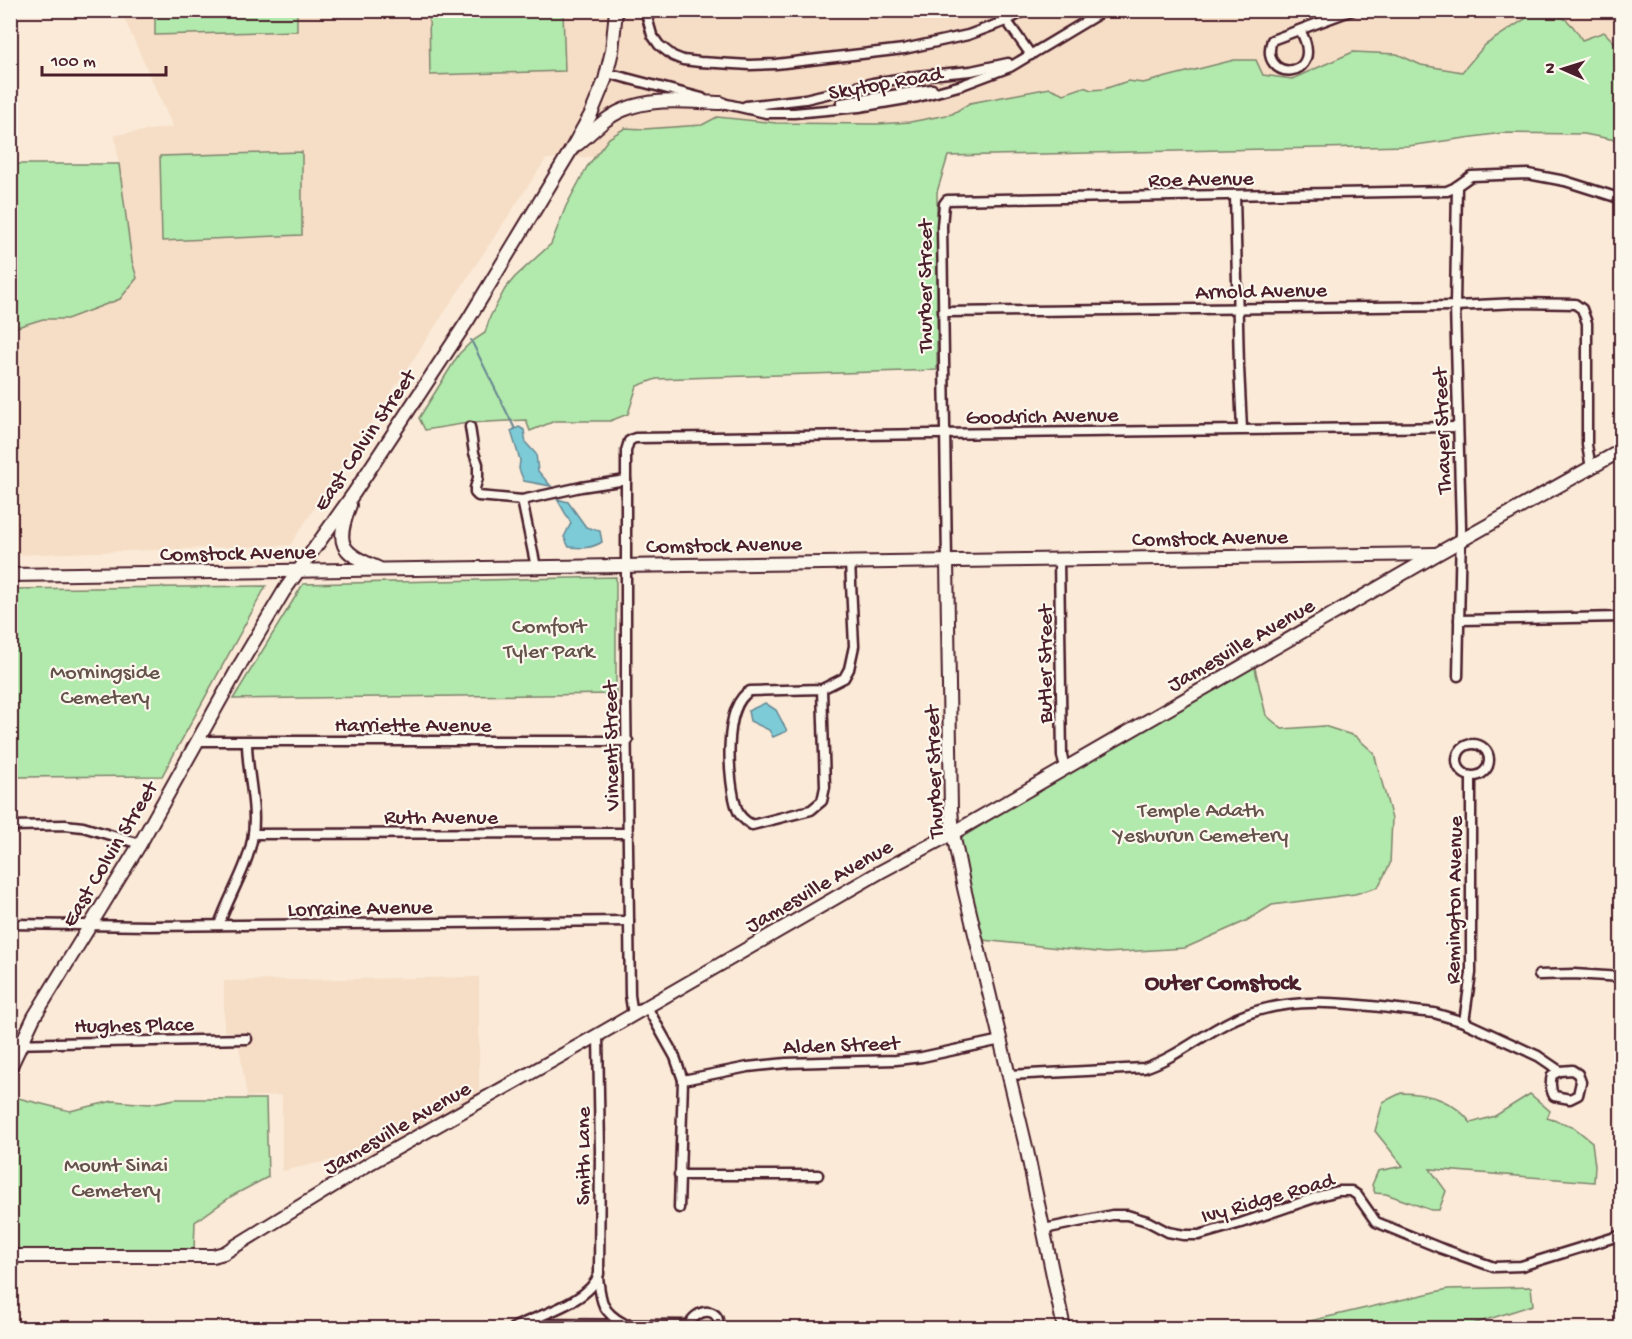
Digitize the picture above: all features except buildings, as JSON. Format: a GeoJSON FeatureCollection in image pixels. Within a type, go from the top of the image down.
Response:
{"type":"FeatureCollection","features":[{"type":"Feature","properties":{"kind":"street","name":"East Colvin Street"},"geometry":{"type":"LineString","coordinates":[[10,1068],[16,1043],[140,844],[284,591],[354,493],[468,320],[571,150],[591,114],[607,73],[612,51],[616,10]]}},
{"type":"Feature","properties":{"kind":"street"},"geometry":{"type":"LineString","coordinates":[[645,10],[652,35],[658,45],[673,56],[683,60],[731,64],[777,64],[913,47],[968,35],[1006,21],[1026,10]]}},
{"type":"Feature","properties":{"kind":"street"},"geometry":{"type":"LineString","coordinates":[[999,10],[1031,55]]}},
{"type":"Feature","properties":{"kind":"street","name":"Skytop Road"},"geometry":{"type":"LineString","coordinates":[[607,73],[765,113],[794,113],[892,99],[960,86],[1010,67],[1105,10]]}},
{"type":"Feature","properties":{"kind":"street"},"geometry":{"type":"LineString","coordinates":[[1300,30],[1308,53],[1305,63],[1296,70],[1283,70],[1276,67],[1270,51],[1272,40],[1353,10]]}},
{"type":"Feature","properties":{"kind":"street","name":"Skytop Road"},"geometry":{"type":"LineString","coordinates":[[739,107],[805,99],[917,76],[970,71],[1009,63],[1031,55]]}},
{"type":"Feature","properties":{"kind":"street"},"geometry":{"type":"LineString","coordinates":[[917,76],[918,94]]}},
{"type":"Feature","properties":{"kind":"street"},"geometry":{"type":"LineString","coordinates":[[888,81],[892,99]]}},
{"type":"Feature","properties":{"kind":"street"},"geometry":{"type":"LineString","coordinates":[[571,150],[605,121],[623,110],[638,105],[667,101],[721,103]]}},
{"type":"Feature","properties":{"kind":"street","name":"Roe Avenue"},"geometry":{"type":"LineString","coordinates":[[944,202],[961,198],[1447,191],[1471,176],[1528,174],[1565,181],[1622,199]]}},
{"type":"Feature","properties":{"kind":"street","name":"Thayer Street"},"geometry":{"type":"LineString","coordinates":[[1457,186],[1455,306],[1460,542],[1458,676]]}},
{"type":"Feature","properties":{"kind":"street"},"geometry":{"type":"LineString","coordinates":[[1235,195],[1242,429]]}},
{"type":"Feature","properties":{"kind":"street","name":"Thurber Street"},"geometry":{"type":"LineString","coordinates":[[944,202],[942,226],[946,561],[953,833],[1044,1229],[1064,1329]]}},
{"type":"Feature","properties":{"kind":"street","name":"Arnold Avenue"},"geometry":{"type":"LineString","coordinates":[[944,312],[1455,306],[1518,303],[1578,306],[1586,316],[1587,323],[1587,445],[1591,468]]}},
{"type":"Feature","properties":{"kind":"street"},"geometry":{"type":"LineString","coordinates":[[470,427],[478,464],[478,478],[474,488],[478,496],[522,500],[626,480]]}},
{"type":"Feature","properties":{"kind":"street","name":"Goodrich Avenue"},"geometry":{"type":"LineString","coordinates":[[629,441],[635,438],[1457,427]]}},
{"type":"Feature","properties":{"kind":"street","name":"Vincent Street"},"geometry":{"type":"LineString","coordinates":[[629,441],[626,451],[626,702],[630,995],[633,1015]]}},
{"type":"Feature","properties":{"kind":"street","name":"Jamesville Avenue"},"geometry":{"type":"LineString","coordinates":[[10,1257],[213,1256],[224,1253],[372,1162],[1622,450]]}},
{"type":"Feature","properties":{"kind":"street"},"geometry":{"type":"LineString","coordinates":[[354,493],[341,540],[346,552],[381,570]]}},
{"type":"Feature","properties":{"kind":"street"},"geometry":{"type":"LineString","coordinates":[[522,500],[536,567]]}},
{"type":"Feature","properties":{"kind":"street","name":"Comstock Avenue"},"geometry":{"type":"LineString","coordinates":[[10,575],[1437,554]]}},
{"type":"Feature","properties":{"kind":"street","name":"Butler Street"},"geometry":{"type":"LineString","coordinates":[[1059,560],[1062,756],[1065,767]]}},
{"type":"Feature","properties":{"kind":"street"},"geometry":{"type":"LineString","coordinates":[[822,689],[825,787],[822,801],[811,810],[752,825],[745,821],[737,811],[732,784],[731,725],[737,703],[743,694],[750,691],[822,689],[844,678],[849,669],[854,646],[850,562]]}},
{"type":"Feature","properties":{"kind":"street"},"geometry":{"type":"LineString","coordinates":[[1459,620],[1622,617]]}},
{"type":"Feature","properties":{"kind":"street","name":"Harriette Avenue"},"geometry":{"type":"LineString","coordinates":[[198,741],[628,741]]}},
{"type":"Feature","properties":{"kind":"street"},"geometry":{"type":"LineString","coordinates":[[219,925],[250,853],[253,834],[254,820],[247,742]]}},
{"type":"Feature","properties":{"kind":"street"},"geometry":{"type":"LineString","coordinates":[[1476,744],[1486,750],[1490,760],[1482,774],[1471,777],[1462,773],[1456,759],[1461,749],[1476,744]]}},
{"type":"Feature","properties":{"kind":"street","name":"Remington Avenue"},"geometry":{"type":"LineString","coordinates":[[1464,1022],[1471,973],[1471,777]]}},
{"type":"Feature","properties":{"kind":"street"},"geometry":{"type":"LineString","coordinates":[[10,826],[83,827],[140,844]]}},
{"type":"Feature","properties":{"kind":"street","name":"Ruth Avenue"},"geometry":{"type":"LineString","coordinates":[[253,834],[628,833]]}},
{"type":"Feature","properties":{"kind":"street","name":"Lorraine Avenue"},"geometry":{"type":"LineString","coordinates":[[10,924],[219,925],[629,921]]}},
{"type":"Feature","properties":{"kind":"street"},"geometry":{"type":"LineString","coordinates":[[1539,975],[1574,974],[1622,977]]}},
{"type":"Feature","properties":{"kind":"street","name":"Remington Avenue"},"geometry":{"type":"LineString","coordinates":[[1009,1075],[1144,1068],[1160,1063],[1235,1019],[1259,1010],[1278,1005],[1322,1003],[1434,1012],[1464,1022],[1538,1056],[1560,1071]]}},
{"type":"Feature","properties":{"kind":"street"},"geometry":{"type":"LineString","coordinates":[[647,1007],[675,1058],[682,1080],[679,1208]]}},
{"type":"Feature","properties":{"kind":"street","name":"Smith Lane"},"geometry":{"type":"LineString","coordinates":[[598,1035],[600,1151],[598,1277],[603,1306],[609,1316],[623,1324]]}},
{"type":"Feature","properties":{"kind":"street","name":"Hughes Place"},"geometry":{"type":"LineString","coordinates":[[16,1043],[247,1039]]}},
{"type":"Feature","properties":{"kind":"street","name":"Alden Street"},"geometry":{"type":"LineString","coordinates":[[682,1080],[748,1067],[786,1063],[896,1060],[922,1057],[1001,1040]]}},
{"type":"Feature","properties":{"kind":"street"},"geometry":{"type":"LineString","coordinates":[[679,1175],[818,1175]]}},
{"type":"Feature","properties":{"kind":"street","name":"Ivy Ridge Road"},"geometry":{"type":"LineString","coordinates":[[1044,1229],[1112,1215],[1127,1215],[1147,1221],[1168,1232],[1199,1235],[1323,1195],[1338,1191],[1351,1191],[1357,1195],[1376,1222],[1436,1247],[1494,1267],[1521,1266],[1622,1235]]}},
{"type":"Feature","properties":{"kind":"street"},"geometry":{"type":"LineString","coordinates":[[513,1329],[590,1290],[598,1277]]}},
{"type":"Feature","properties":{"kind":"street"},"geometry":{"type":"LineString","coordinates":[[522,1324],[623,1324],[690,1327],[693,1317],[701,1311],[716,1315],[719,1322],[718,1329]]}},
{"type":"Feature","properties":{"kind":"shaded area"},"geometry":{"type":"Polygon","coordinates":[[[121,11],[1621,11],[1621,105],[546,159],[290,545],[11,555],[10,332],[14,328],[43,319],[67,319],[120,299],[137,278],[132,261],[115,135],[173,127],[121,11]]]}},
{"type":"Feature","properties":{"kind":"shaded area"},"geometry":{"type":"Polygon","coordinates":[[[479,977],[479,1093],[366,1157],[354,1155],[282,1171],[282,1095],[247,1097],[237,1032],[224,1031],[224,981],[479,977]]]}},
{"type":"Feature","properties":{"kind":"green space"},"geometry":{"type":"Polygon","coordinates":[[[155,11],[297,11],[297,31],[155,35],[155,11]]]}},
{"type":"Feature","properties":{"kind":"green space"},"geometry":{"type":"Polygon","coordinates":[[[429,11],[563,11],[565,71],[430,75],[429,11]]]}},
{"type":"Feature","properties":{"kind":"green space"},"geometry":{"type":"Polygon","coordinates":[[[1534,13],[1557,15],[1563,18],[1573,26],[1582,40],[1604,32],[1618,46],[1621,43],[1621,141],[1584,134],[1502,133],[1408,146],[948,156],[937,192],[937,370],[656,379],[637,386],[628,414],[610,421],[555,421],[530,431],[526,420],[468,423],[425,430],[419,418],[459,354],[485,333],[490,317],[505,289],[551,244],[566,206],[587,167],[609,138],[625,128],[702,125],[717,117],[776,123],[910,122],[952,114],[970,103],[1050,88],[1064,94],[1084,87],[1091,90],[1104,89],[1128,81],[1143,83],[1234,60],[1256,60],[1263,75],[1292,79],[1353,52],[1397,54],[1421,65],[1462,72],[1485,45],[1534,13]]]}},
{"type":"Feature","properties":{"kind":"green space"},"geometry":{"type":"Polygon","coordinates":[[[302,152],[302,235],[162,241],[160,156],[302,152]]]}},
{"type":"Feature","properties":{"kind":"green space"},"geometry":{"type":"Polygon","coordinates":[[[11,164],[119,164],[132,261],[137,278],[120,299],[67,319],[43,319],[14,328],[11,332],[11,164]]]}},
{"type":"Feature","properties":{"kind":"green space","name":"Comfort Tyler Park"},"geometry":{"type":"Polygon","coordinates":[[[616,577],[616,694],[233,699],[303,584],[616,577]]]}},
{"type":"Feature","properties":{"kind":"green space","name":"Morningside Cemetery"},"geometry":{"type":"Polygon","coordinates":[[[266,586],[162,776],[11,777],[11,589],[266,586]]]}},
{"type":"Feature","properties":{"kind":"green space","name":"Temple Adath Yeshurun Cemetery"},"geometry":{"type":"Polygon","coordinates":[[[1254,664],[1266,715],[1282,729],[1324,726],[1355,736],[1374,753],[1392,819],[1390,864],[1378,887],[1355,894],[1272,905],[1246,921],[1185,948],[1106,953],[982,940],[962,863],[961,838],[1073,768],[1254,664]]]}},
{"type":"Feature","properties":{"kind":"green space"},"geometry":{"type":"Polygon","coordinates":[[[1401,1093],[1421,1094],[1440,1099],[1457,1109],[1471,1123],[1495,1116],[1530,1094],[1550,1111],[1547,1118],[1572,1126],[1592,1142],[1594,1182],[1430,1169],[1446,1191],[1439,1210],[1431,1210],[1386,1194],[1375,1193],[1372,1185],[1378,1171],[1403,1166],[1375,1131],[1383,1102],[1401,1093]]]}},
{"type":"Feature","properties":{"kind":"green space","name":"Mount Sinai Cemetery"},"geometry":{"type":"Polygon","coordinates":[[[10,1096],[70,1111],[113,1101],[149,1104],[175,1099],[266,1099],[268,1177],[232,1196],[195,1222],[194,1250],[11,1250],[10,1096]]]}},
{"type":"Feature","properties":{"kind":"green space"},"geometry":{"type":"Polygon","coordinates":[[[1531,1287],[1533,1305],[1461,1328],[1280,1328],[1448,1289],[1531,1287]]]}},
{"type":"Feature","properties":{"kind":"water"},"geometry":{"type":"Polygon","coordinates":[[[519,427],[524,430],[526,443],[536,454],[538,471],[551,486],[524,481],[519,469],[520,460],[511,431],[519,427]]]}},
{"type":"Feature","properties":{"kind":"water"},"geometry":{"type":"Polygon","coordinates":[[[557,499],[568,502],[586,527],[600,531],[602,542],[590,547],[569,547],[564,537],[571,523],[557,499]]]}},
{"type":"Feature","properties":{"kind":"water"},"geometry":{"type":"Polygon","coordinates":[[[765,703],[776,710],[787,731],[773,737],[769,730],[750,721],[748,711],[765,703]]]}},
{"type":"Feature","properties":{"kind":"waterway"},"geometry":{"type":"LineString","coordinates":[[471,340],[515,429]]}},
{"type":"Feature","properties":{"kind":"district","name":"Outer Comstock"},"geometry":{"type":"Point","coordinates":[1222,981]}}]}
